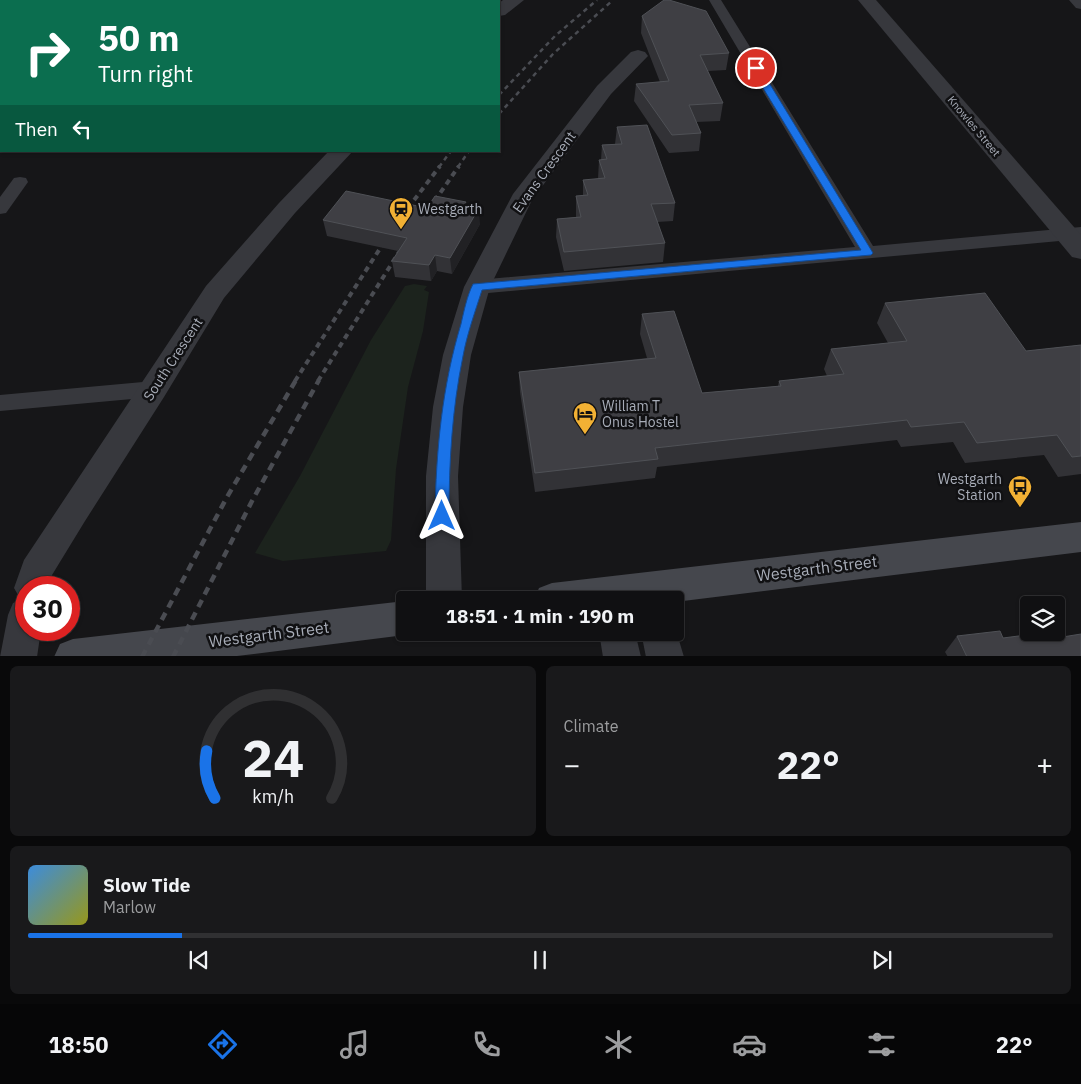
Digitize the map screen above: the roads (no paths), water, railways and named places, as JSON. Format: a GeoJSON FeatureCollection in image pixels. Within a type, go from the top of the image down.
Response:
{"type":"FeatureCollection","features":[{"type":"Feature","properties":{"kind":"main road","name":"Westgarth Street"},"geometry":{"type":"LineString","coordinates":[[674,591],[1081,537]]}},
{"type":"Feature","properties":{"kind":"main road","name":"Westgarth Street"},"geometry":{"type":"LineString","coordinates":[[73,656],[396,619]]}},
{"type":"Feature","properties":{"kind":"street"},"geometry":{"type":"LineString","coordinates":[[500,9],[515,0]]}},
{"type":"Feature","properties":{"kind":"street","name":"Knowles Street"},"geometry":{"type":"LineString","coordinates":[[867,0],[1074,234],[1081,251]]}},
{"type":"Feature","properties":{"kind":"street","name":"Evans Crescent"},"geometry":{"type":"LineString","coordinates":[[444,591],[442,476],[448,407],[457,354],[477,287],[521,199],[604,90],[638,56]]}},
{"type":"Feature","properties":{"kind":"street","name":"South Crescent"},"geometry":{"type":"LineString","coordinates":[[35,576],[72,511],[216,292],[287,208],[341,152]]}},
{"type":"Feature","properties":{"kind":"street"},"geometry":{"type":"LineString","coordinates":[[18,656],[21,641]]}},
{"type":"Feature","properties":{"kind":"street"},"geometry":{"type":"LineString","coordinates":[[619,641],[622,656]]}},
{"type":"Feature","properties":{"kind":"street"},"geometry":{"type":"LineString","coordinates":[[661,641],[665,656]]}},
{"type":"Feature","properties":{"kind":"lane"},"geometry":{"type":"LineString","coordinates":[[715,0],[868,253]]}},
{"type":"Feature","properties":{"kind":"lane"},"geometry":{"type":"LineString","coordinates":[[1075,0],[1081,5]]}},
{"type":"Feature","properties":{"kind":"lane"},"geometry":{"type":"LineString","coordinates":[[0,209],[20,182]]}},
{"type":"Feature","properties":{"kind":"lane"},"geometry":{"type":"LineString","coordinates":[[477,287],[1074,234]]}},
{"type":"Feature","properties":{"kind":"lane"},"geometry":{"type":"LineString","coordinates":[[0,403],[154,389]]}},
{"type":"Feature","properties":{"kind":"railway"},"geometry":{"type":"LineString","coordinates":[[500,94],[555,36],[597,0]]}},
{"type":"Feature","properties":{"kind":"railway"},"geometry":{"type":"LineString","coordinates":[[500,113],[553,54],[613,0]]}},
{"type":"Feature","properties":{"kind":"railway"},"geometry":{"type":"LineString","coordinates":[[439,167],[450,152]]}},
{"type":"Feature","properties":{"kind":"railway"},"geometry":{"type":"LineString","coordinates":[[458,167],[468,152]]}},
{"type":"Feature","properties":{"kind":"railway"},"geometry":{"type":"LineString","coordinates":[[402,216],[440,166]]}},
{"type":"Feature","properties":{"kind":"railway"},"geometry":{"type":"LineString","coordinates":[[429,209],[459,166]]}},
{"type":"Feature","properties":{"kind":"railway"},"geometry":{"type":"LineString","coordinates":[[295,381],[388,236]]}},
{"type":"Feature","properties":{"kind":"railway"},"geometry":{"type":"LineString","coordinates":[[318,381],[399,252]]}},
{"type":"Feature","properties":{"kind":"railway"},"geometry":{"type":"LineString","coordinates":[[143,656],[227,497],[296,380]]}},
{"type":"Feature","properties":{"kind":"railway"},"geometry":{"type":"LineString","coordinates":[[174,656],[252,501],[319,380]]}},
{"type":"Feature","properties":{"kind":"place","name":"Westgarth"},"geometry":{"type":"Point","coordinates":[401,230]}},
{"type":"Feature","properties":{"kind":"place","name":"William T Onus Hostel"},"geometry":{"type":"Point","coordinates":[585,435]}},
{"type":"Feature","properties":{"kind":"place","name":"Westgarth Station"},"geometry":{"type":"Point","coordinates":[1020,508]}}]}
